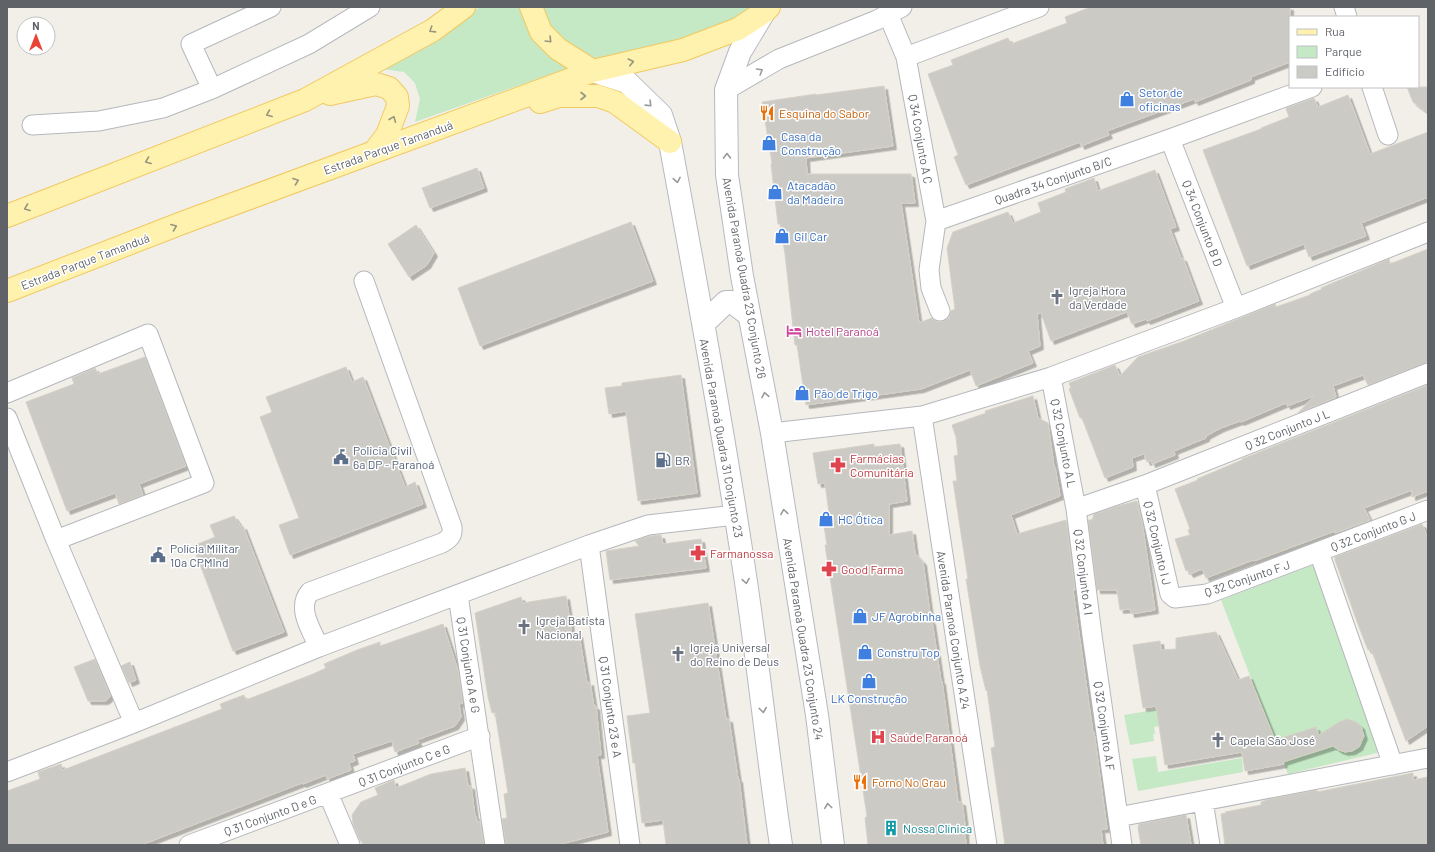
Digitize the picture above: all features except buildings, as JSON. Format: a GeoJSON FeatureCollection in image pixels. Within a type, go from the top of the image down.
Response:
{"type":"FeatureCollection","features":[{"type":"Feature","properties":{"kind":"main road"},"geometry":{"type":"LineString","coordinates":[[7,216],[305,100],[433,30],[464,7]]}},
{"type":"Feature","properties":{"kind":"main road"},"geometry":{"type":"LineString","coordinates":[[531,7],[541,32],[558,49],[593,71]]}},
{"type":"Feature","properties":{"kind":"main road","name":"Estrada Parque Tamanduá"},"geometry":{"type":"LineString","coordinates":[[7,291],[182,223],[593,71],[683,50],[738,29],[767,9]]}},
{"type":"Feature","properties":{"kind":"main road"},"geometry":{"type":"LineString","coordinates":[[305,100],[376,84],[389,88],[397,97],[398,106],[379,150]]}},
{"type":"Feature","properties":{"kind":"main road"},"geometry":{"type":"LineString","coordinates":[[379,150],[411,145],[559,96],[598,96],[615,102],[670,142]]}},
{"type":"Feature","properties":{"kind":"street"},"geometry":{"type":"LineString","coordinates":[[212,89],[191,44],[271,7]]}},
{"type":"Feature","properties":{"kind":"street"},"geometry":{"type":"LineString","coordinates":[[32,125],[99,121],[163,108],[212,89],[309,44],[370,7]]}},
{"type":"Feature","properties":{"kind":"street"},"geometry":{"type":"LineString","coordinates":[[906,57],[1038,7]]}},
{"type":"Feature","properties":{"kind":"street","name":"Avenida Paranoá Quadra 23 Conjunto 26"},"geometry":{"type":"LineString","coordinates":[[767,9],[740,52],[726,90],[727,175],[749,315],[772,434]]}},
{"type":"Feature","properties":{"kind":"street"},"geometry":{"type":"LineString","coordinates":[[726,90],[779,59],[889,14]]}},
{"type":"Feature","properties":{"kind":"street","name":"Q 34 Conjunto A C"},"geometry":{"type":"LineString","coordinates":[[889,14],[906,57],[936,221],[929,270],[931,288],[940,311]]}},
{"type":"Feature","properties":{"kind":"street","name":"Avenida Paranoá Quadra 31 Conjunto 23"},"geometry":{"type":"LineString","coordinates":[[593,71],[627,82],[661,115],[670,142],[735,514],[746,584],[781,845]]}},
{"type":"Feature","properties":{"kind":"street","name":"Quadra 34 Conjunto B/C"},"geometry":{"type":"LineString","coordinates":[[936,221],[1170,139],[1309,88]]}},
{"type":"Feature","properties":{"kind":"street"},"geometry":{"type":"LineString","coordinates":[[1372,88],[1388,135]]}},
{"type":"Feature","properties":{"kind":"street","name":"Q 34 Conjunto B D"},"geometry":{"type":"LineString","coordinates":[[1170,139],[1236,308]]}},
{"type":"Feature","properties":{"kind":"street"},"geometry":{"type":"LineString","coordinates":[[772,434],[922,416],[1051,377],[1236,308],[1428,232]]}},
{"type":"Feature","properties":{"kind":"street"},"geometry":{"type":"LineString","coordinates":[[319,647],[304,610],[306,597],[310,592],[442,543],[452,534],[452,527],[364,281]]}},
{"type":"Feature","properties":{"kind":"street"},"geometry":{"type":"LineString","coordinates":[[703,324],[726,302],[732,302],[749,315]]}},
{"type":"Feature","properties":{"kind":"street"},"geometry":{"type":"LineString","coordinates":[[7,393],[148,334],[204,484],[56,540]]}},
{"type":"Feature","properties":{"kind":"street","name":"Q 32 Conjunto J L"},"geometry":{"type":"LineString","coordinates":[[1076,510],[1145,485],[1428,373]]}},
{"type":"Feature","properties":{"kind":"street","name":"Q 32 Conjunto A L"},"geometry":{"type":"LineString","coordinates":[[1051,377],[1076,510]]}},
{"type":"Feature","properties":{"kind":"street","name":"Avenida Paranoá Conjunto A 24"},"geometry":{"type":"LineString","coordinates":[[922,416],[987,845]]}},
{"type":"Feature","properties":{"kind":"street"},"geometry":{"type":"LineString","coordinates":[[7,418],[56,540],[134,723]]}},
{"type":"Feature","properties":{"kind":"street","name":"Avenida Paranoá Quadra 23 Conjunto 24"},"geometry":{"type":"LineString","coordinates":[[772,434],[817,715],[833,845]]}},
{"type":"Feature","properties":{"kind":"street","name":"Q 32 Conjunto I J"},"geometry":{"type":"LineString","coordinates":[[1145,485],[1170,594],[1175,598]]}},
{"type":"Feature","properties":{"kind":"street","name":"Q 32 Conjunto A I"},"geometry":{"type":"LineString","coordinates":[[1076,510],[1092,636]]}},
{"type":"Feature","properties":{"kind":"street","name":"Q 32 Conjunto G J"},"geometry":{"type":"LineString","coordinates":[[1319,552],[1428,510]]}},
{"type":"Feature","properties":{"kind":"street"},"geometry":{"type":"LineString","coordinates":[[7,772],[134,723],[319,647],[589,545],[648,525],[735,514]]}},
{"type":"Feature","properties":{"kind":"street","name":"Q 31 Conjunto 23 e A"},"geometry":{"type":"LineString","coordinates":[[589,545],[630,845]]}},
{"type":"Feature","properties":{"kind":"street"},"geometry":{"type":"LineString","coordinates":[[1319,552],[1393,765]]}},
{"type":"Feature","properties":{"kind":"street","name":"Q 32 Conjunto F J"},"geometry":{"type":"LineString","coordinates":[[1175,598],[1207,594],[1319,552]]}},
{"type":"Feature","properties":{"kind":"street","name":"Q 31 Conjunto A e G"},"geometry":{"type":"LineString","coordinates":[[458,595],[495,845]]}},
{"type":"Feature","properties":{"kind":"street","name":"Q 32 Conjunto A F"},"geometry":{"type":"LineString","coordinates":[[1092,636],[1122,845]]}},
{"type":"Feature","properties":{"kind":"street","name":"Q 31 Conjunto C e G"},"geometry":{"type":"LineString","coordinates":[[328,793],[480,736]]}},
{"type":"Feature","properties":{"kind":"street"},"geometry":{"type":"LineString","coordinates":[[1118,817],[1428,758]]}},
{"type":"Feature","properties":{"kind":"street"},"geometry":{"type":"LineString","coordinates":[[328,793],[350,845]]}},
{"type":"Feature","properties":{"kind":"street","name":"Q 31 Conjunto D e G"},"geometry":{"type":"LineString","coordinates":[[189,845],[328,793]]}},
{"type":"Feature","properties":{"kind":"street"},"geometry":{"type":"LineString","coordinates":[[1203,801],[1210,845]]}},
{"type":"Feature","properties":{"kind":"green space"},"geometry":{"type":"Polygon","coordinates":[[[480,7],[525,7],[571,67],[415,122],[420,99],[415,83],[404,72],[382,69],[480,7]]]}},
{"type":"Feature","properties":{"kind":"green space"},"geometry":{"type":"Polygon","coordinates":[[[540,7],[763,7],[682,45],[597,64],[562,44],[547,25],[540,7]]]}},
{"type":"Feature","properties":{"kind":"green space"},"geometry":{"type":"Polygon","coordinates":[[[1313,565],[1381,752],[1288,774],[1221,600],[1313,565]]]}},
{"type":"Feature","properties":{"kind":"green space"},"geometry":{"type":"Polygon","coordinates":[[[1202,702],[1235,714],[1154,727],[1154,741],[1130,745],[1124,715],[1202,702]]]}},
{"type":"Feature","properties":{"kind":"green space"},"geometry":{"type":"Polygon","coordinates":[[[1156,756],[1158,772],[1242,758],[1243,772],[1138,791],[1132,759],[1156,756]]]}},
{"type":"Feature","properties":{"kind":"place","name":"Setor de oficinas"},"geometry":{"type":"Point","coordinates":[1127,99]}},
{"type":"Feature","properties":{"kind":"place","name":"Esquina do Sabor"},"geometry":{"type":"Point","coordinates":[767,113]}},
{"type":"Feature","properties":{"kind":"place","name":"Casa da Construção"},"geometry":{"type":"Point","coordinates":[769,143]}},
{"type":"Feature","properties":{"kind":"place","name":"Atacadão da Madeira"},"geometry":{"type":"Point","coordinates":[775,192]}},
{"type":"Feature","properties":{"kind":"place","name":"Gil Car"},"geometry":{"type":"Point","coordinates":[782,236]}},
{"type":"Feature","properties":{"kind":"place","name":"Igreja Hora da Verdade"},"geometry":{"type":"Point","coordinates":[1057,297]}},
{"type":"Feature","properties":{"kind":"place","name":"Hotel Paranoá"},"geometry":{"type":"Point","coordinates":[794,331]}},
{"type":"Feature","properties":{"kind":"place","name":"Pão de Trigo"},"geometry":{"type":"Point","coordinates":[802,393]}},
{"type":"Feature","properties":{"kind":"place","name":"Policia Civil 6a DP - Paranoá"},"geometry":{"type":"Point","coordinates":[341,457]}},
{"type":"Feature","properties":{"kind":"place","name":"BR"},"geometry":{"type":"Point","coordinates":[663,460]}},
{"type":"Feature","properties":{"kind":"place","name":"Farmácias Comunitária"},"geometry":{"type":"Point","coordinates":[838,465]}},
{"type":"Feature","properties":{"kind":"place","name":"HC Ótica"},"geometry":{"type":"Point","coordinates":[826,519]}},
{"type":"Feature","properties":{"kind":"place","name":"Farmanossa"},"geometry":{"type":"Point","coordinates":[698,553]}},
{"type":"Feature","properties":{"kind":"place","name":"Polícia Militar 10a CPMInd"},"geometry":{"type":"Point","coordinates":[158,555]}},
{"type":"Feature","properties":{"kind":"place","name":"Good Farma"},"geometry":{"type":"Point","coordinates":[829,569]}},
{"type":"Feature","properties":{"kind":"place","name":"JF Agrobinha"},"geometry":{"type":"Point","coordinates":[860,616]}},
{"type":"Feature","properties":{"kind":"place","name":"Igreja Batista Nacional"},"geometry":{"type":"Point","coordinates":[524,627]}},
{"type":"Feature","properties":{"kind":"place","name":"Constru Top"},"geometry":{"type":"Point","coordinates":[865,652]}},
{"type":"Feature","properties":{"kind":"place","name":"Igreja Universal do Reino de Deus"},"geometry":{"type":"Point","coordinates":[678,654]}},
{"type":"Feature","properties":{"kind":"place","name":"LK Construção"},"geometry":{"type":"Point","coordinates":[869,681]}},
{"type":"Feature","properties":{"kind":"place","name":"Saúde Paranoá"},"geometry":{"type":"Point","coordinates":[878,737]}},
{"type":"Feature","properties":{"kind":"place","name":"Capela São José"},"geometry":{"type":"Point","coordinates":[1218,740]}},
{"type":"Feature","properties":{"kind":"place","name":"Forno No Grau"},"geometry":{"type":"Point","coordinates":[860,782]}},
{"type":"Feature","properties":{"kind":"place","name":"Nossa Clínica"},"geometry":{"type":"Point","coordinates":[891,828]}}]}
